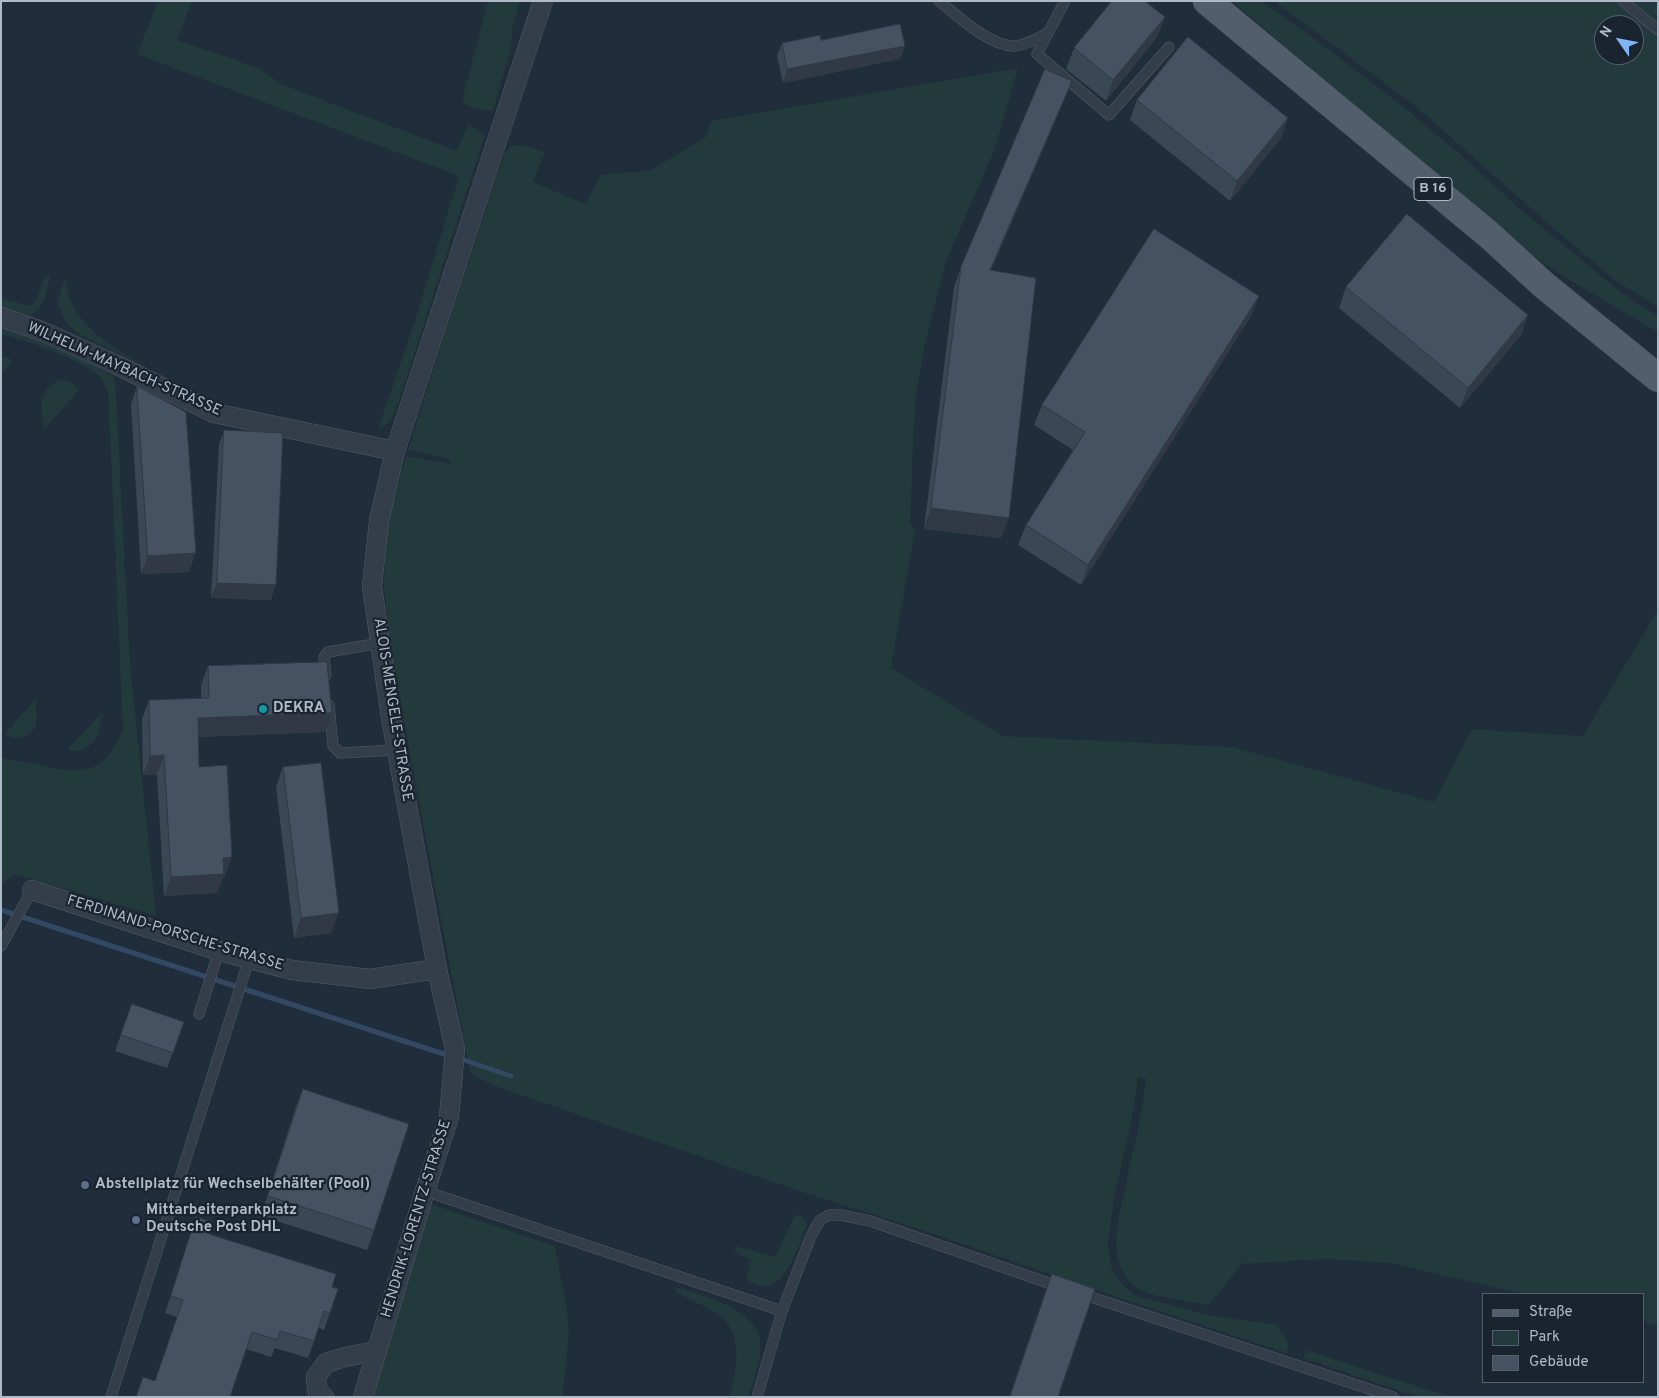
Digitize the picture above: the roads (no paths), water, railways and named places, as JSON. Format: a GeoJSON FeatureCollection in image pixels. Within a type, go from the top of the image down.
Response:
{"type":"FeatureCollection","features":[{"type":"Feature","properties":{"kind":"main road","name":"B 16"},"geometry":{"type":"LineString","coordinates":[[1207,1],[1480,228],[1545,286],[1658,378]]}},
{"type":"Feature","properties":{"kind":"street","name":"ALOIS-MENGELE-STRASSE"},"geometry":{"type":"LineString","coordinates":[[437,969],[397,750],[372,586],[378,522],[395,451],[543,1]]}},
{"type":"Feature","properties":{"kind":"street","name":"WILHELM-MAYBACH-STRASSE"},"geometry":{"type":"LineString","coordinates":[[1,317],[62,340],[214,413],[395,451]]}},
{"type":"Feature","properties":{"kind":"street","name":"FERDINAND-PORSCHE-STRASSE"},"geometry":{"type":"LineString","coordinates":[[32,890],[219,951],[292,970],[370,979],[437,969]]}},
{"type":"Feature","properties":{"kind":"street","name":"HENDRIK-LORENTZ-STRASSE"},"geometry":{"type":"LineString","coordinates":[[363,1397],[449,1117],[454,1049],[437,969]]}},
{"type":"Feature","properties":{"kind":"street"},"geometry":{"type":"LineString","coordinates":[[324,1397],[316,1391],[316,1377],[326,1363],[376,1351]]}},
{"type":"Feature","properties":{"kind":"lane"},"geometry":{"type":"LineString","coordinates":[[939,1],[978,31],[998,43],[1016,46],[1048,33]]}},
{"type":"Feature","properties":{"kind":"lane"},"geometry":{"type":"LineString","coordinates":[[1065,1],[1037,54],[1109,115],[1169,47]]}},
{"type":"Feature","properties":{"kind":"lane"},"geometry":{"type":"LineString","coordinates":[[1624,1],[1658,30]]}},
{"type":"Feature","properties":{"kind":"lane"},"geometry":{"type":"LineString","coordinates":[[380,643],[328,652],[324,657],[333,746],[340,753],[397,750]]}},
{"type":"Feature","properties":{"kind":"lane"},"geometry":{"type":"LineString","coordinates":[[1,946],[32,890]]}},
{"type":"Feature","properties":{"kind":"lane"},"geometry":{"type":"LineString","coordinates":[[199,1014],[219,951]]}},
{"type":"Feature","properties":{"kind":"lane"},"geometry":{"type":"LineString","coordinates":[[111,1397],[249,959]]}},
{"type":"Feature","properties":{"kind":"lane"},"geometry":{"type":"LineString","coordinates":[[425,1191],[782,1311]]}},
{"type":"Feature","properties":{"kind":"lane"},"geometry":{"type":"LineString","coordinates":[[757,1397],[782,1311],[811,1236],[820,1220],[829,1215],[841,1215],[870,1221],[978,1259],[1393,1397]]}},
{"type":"Feature","properties":{"kind":"waterway"},"geometry":{"type":"LineString","coordinates":[[1,910],[450,1056]]}},
{"type":"Feature","properties":{"kind":"waterway"},"geometry":{"type":"LineString","coordinates":[[458,1058],[511,1076]]}},
{"type":"Feature","properties":{"kind":"place","name":"DEKRA"},"geometry":{"type":"Point","coordinates":[263,709]}},
{"type":"Feature","properties":{"kind":"place","name":"Abstellplatz für Wechselbehälter (Pool)"},"geometry":{"type":"Point","coordinates":[85,1185]}},
{"type":"Feature","properties":{"kind":"place","name":"Mittarbeiterparkplatz Deutsche Post DHL"},"geometry":{"type":"Point","coordinates":[136,1220]}}]}
